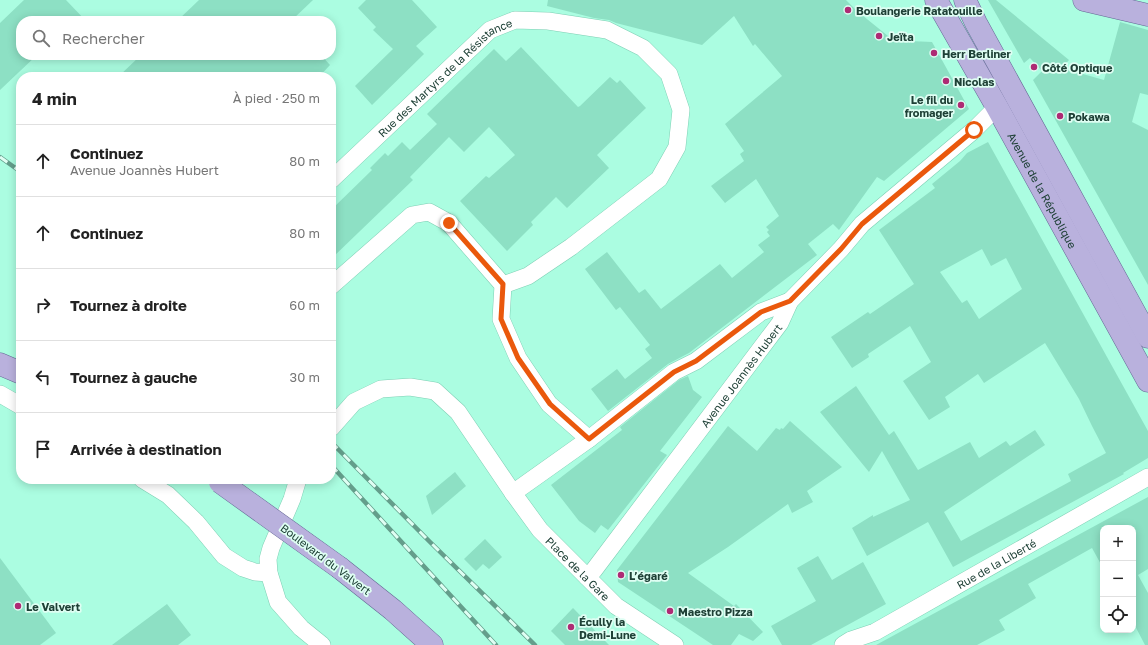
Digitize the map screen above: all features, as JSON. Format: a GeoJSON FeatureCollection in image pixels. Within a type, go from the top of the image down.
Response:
{"type":"FeatureCollection","features":[{"type":"Feature","properties":{"kind":"main road","name":"Avenue de la République"},"geometry":{"type":"LineString","coordinates":[[936,0],[997,107],[1148,381]]}},
{"type":"Feature","properties":{"kind":"main road","name":"Avenue de la République"},"geometry":{"type":"LineString","coordinates":[[965,0],[976,24],[1148,337]]}},
{"type":"Feature","properties":{"kind":"main road"},"geometry":{"type":"LineString","coordinates":[[1084,0],[1148,15]]}},
{"type":"Feature","properties":{"kind":"main road"},"geometry":{"type":"LineString","coordinates":[[0,364],[16,371]]}},
{"type":"Feature","properties":{"kind":"main road","name":"Boulevard du Valvert"},"geometry":{"type":"LineString","coordinates":[[224,484],[340,568],[393,610],[432,645]]}},
{"type":"Feature","properties":{"kind":"street","name":"Rue des Martyrs de la Résistance"},"geometry":{"type":"LineString","coordinates":[[336,175],[490,30],[515,20],[548,21],[607,30],[643,48],[669,74],[681,110],[677,147],[659,178],[572,247],[528,276],[503,284]]}},
{"type":"Feature","properties":{"kind":"street","name":"Avenue Joannès Hubert"},"geometry":{"type":"LineString","coordinates":[[587,577],[604,557],[780,323],[790,301],[841,249],[862,224],[974,130],[997,107]]}},
{"type":"Feature","properties":{"kind":"street"},"geometry":{"type":"LineString","coordinates":[[336,282],[412,215],[429,212],[449,223],[503,284],[501,319],[518,358],[550,404],[589,439]]}},
{"type":"Feature","properties":{"kind":"street"},"geometry":{"type":"LineString","coordinates":[[513,493],[589,439],[674,372],[696,361],[761,312],[790,301]]}},
{"type":"Feature","properties":{"kind":"street","name":"Place de la Gare"},"geometry":{"type":"LineString","coordinates":[[336,422],[354,402],[381,389],[410,387],[434,391],[458,412],[540,530],[616,606],[675,645]]}},
{"type":"Feature","properties":{"kind":"street"},"geometry":{"type":"LineString","coordinates":[[0,394],[16,403]]}},
{"type":"Feature","properties":{"kind":"street","name":"Rue de la Liberté"},"geometry":{"type":"LineString","coordinates":[[843,645],[852,640],[875,632],[1148,477]]}},
{"type":"Feature","properties":{"kind":"street"},"geometry":{"type":"LineString","coordinates":[[150,484],[168,496],[196,522],[224,556],[243,568],[255,572],[269,573]]}},
{"type":"Feature","properties":{"kind":"street"},"geometry":{"type":"LineString","coordinates":[[296,484],[292,499],[271,548],[268,559],[269,573],[278,602],[301,628],[322,645]]}},
{"type":"Feature","properties":{"kind":"building"},"geometry":{"type":"Polygon","coordinates":[[[24,0],[66,0],[81,16],[16,16],[16,60],[32,60],[19,72],[16,72],[16,75],[0,90],[0,23],[24,0]]]}},
{"type":"Feature","properties":{"kind":"building"},"geometry":{"type":"Polygon","coordinates":[[[199,0],[313,0],[296,16],[182,16],[199,0]]]}},
{"type":"Feature","properties":{"kind":"building"},"geometry":{"type":"Polygon","coordinates":[[[366,0],[412,0],[437,27],[416,46],[424,54],[372,105],[355,86],[393,49],[373,30],[376,27],[358,8],[366,0]]]}},
{"type":"Feature","properties":{"kind":"building"},"geometry":{"type":"Polygon","coordinates":[[[548,0],[846,0],[888,36],[910,41],[932,42],[969,109],[884,181],[877,177],[839,230],[833,224],[808,244],[817,255],[689,353],[668,364],[608,411],[591,389],[617,369],[625,379],[652,358],[645,349],[650,345],[620,307],[616,310],[585,269],[607,252],[639,293],[645,289],[661,309],[720,264],[732,278],[764,252],[758,245],[770,236],[767,232],[769,230],[766,227],[779,216],[756,179],[725,203],[711,186],[744,161],[740,154],[744,151],[725,124],[782,76],[755,44],[753,46],[734,16],[702,45],[609,20],[594,18],[547,6],[548,0]]]}},
{"type":"Feature","properties":{"kind":"building"},"geometry":{"type":"Polygon","coordinates":[[[988,0],[996,0],[1069,60],[1062,68],[1104,80],[1120,22],[1148,30],[1148,95],[1140,93],[1132,122],[1148,130],[1148,285],[1033,80],[1042,71],[1030,58],[1024,63],[988,0]]]}},
{"type":"Feature","properties":{"kind":"building"},"geometry":{"type":"Polygon","coordinates":[[[521,47],[578,107],[610,77],[617,83],[620,80],[646,108],[597,155],[609,168],[567,208],[556,197],[531,222],[533,225],[507,251],[460,201],[486,176],[489,178],[515,155],[489,127],[464,152],[449,137],[410,177],[413,180],[336,254],[336,205],[372,170],[370,168],[385,153],[388,156],[402,142],[410,150],[437,124],[427,114],[494,49],[506,61],[521,47]]]}},
{"type":"Feature","properties":{"kind":"building"},"geometry":{"type":"Polygon","coordinates":[[[136,60],[326,60],[330,65],[324,72],[123,72],[136,60]]]}},
{"type":"Feature","properties":{"kind":"building"},"geometry":{"type":"Polygon","coordinates":[[[988,142],[1148,431],[1148,458],[1123,473],[1124,474],[953,567],[928,522],[867,556],[852,528],[873,515],[873,517],[910,500],[882,451],[869,472],[820,412],[856,386],[889,435],[894,431],[918,470],[970,442],[979,458],[1006,441],[1010,446],[1035,430],[1045,445],[944,512],[961,541],[1071,481],[1068,474],[1106,453],[1079,399],[1045,343],[984,383],[978,374],[945,397],[950,407],[929,420],[903,381],[931,362],[910,326],[868,354],[869,357],[852,368],[831,337],[868,312],[870,314],[914,284],[879,230],[935,188],[932,184],[960,161],[967,153],[988,142]],[[982,249],[940,272],[962,303],[967,300],[979,319],[1022,289],[1006,258],[991,266],[982,249]]]}},
{"type":"Feature","properties":{"kind":"building"},"geometry":{"type":"Polygon","coordinates":[[[688,376],[693,390],[702,397],[660,451],[667,455],[608,530],[601,525],[595,533],[579,521],[551,485],[622,430],[620,427],[679,380],[688,376]]]}},
{"type":"Feature","properties":{"kind":"building"},"geometry":{"type":"Polygon","coordinates":[[[790,421],[842,467],[807,491],[813,502],[792,513],[788,504],[728,547],[688,573],[734,606],[736,604],[763,632],[753,641],[739,634],[731,645],[713,645],[618,582],[617,570],[728,426],[757,451],[776,428],[780,430],[781,428],[783,429],[790,421]]]}},
{"type":"Feature","properties":{"kind":"building"},"geometry":{"type":"Polygon","coordinates":[[[455,472],[466,486],[432,515],[426,496],[455,472]]]}},
{"type":"Feature","properties":{"kind":"building"},"geometry":{"type":"Polygon","coordinates":[[[1148,497],[1148,569],[1138,575],[1148,593],[1148,645],[1145,645],[1136,628],[1136,525],[1100,525],[1100,563],[1092,548],[1028,584],[1036,598],[999,620],[1005,630],[977,645],[876,645],[1148,497]]]}},
{"type":"Feature","properties":{"kind":"building"},"geometry":{"type":"Polygon","coordinates":[[[485,539],[502,557],[489,569],[483,564],[476,571],[464,559],[485,539]]]}},
{"type":"Feature","properties":{"kind":"building"},"geometry":{"type":"Polygon","coordinates":[[[818,556],[832,580],[863,562],[886,604],[811,645],[782,645],[771,626],[816,601],[797,568],[818,556]]]}},
{"type":"Feature","properties":{"kind":"building","name":"Le Valvert"},"geometry":{"type":"Polygon","coordinates":[[[0,558],[56,633],[40,645],[0,645],[0,558]]]}},
{"type":"Feature","properties":{"kind":"building"},"geometry":{"type":"Polygon","coordinates":[[[167,604],[191,635],[178,645],[112,645],[167,604]]]}},
{"type":"Feature","properties":{"kind":"building","name":"Écully la Demi-Lune"},"geometry":{"type":"Polygon","coordinates":[[[573,608],[609,645],[565,645],[551,631],[573,608]]]}},
{"type":"Feature","properties":{"kind":"railway"},"geometry":{"type":"LineString","coordinates":[[0,157],[16,168]]}},
{"type":"Feature","properties":{"kind":"railway"},"geometry":{"type":"LineString","coordinates":[[336,447],[535,645]]}},
{"type":"Feature","properties":{"kind":"railway"},"geometry":{"type":"LineString","coordinates":[[336,470],[496,645]]}},
{"type":"Feature","properties":{"kind":"place","name":"Boulangerie Ratatouille"},"geometry":{"type":"Point","coordinates":[848,10]}},
{"type":"Feature","properties":{"kind":"place","name":"Jeïta"},"geometry":{"type":"Point","coordinates":[879,36]}},
{"type":"Feature","properties":{"kind":"place","name":"Herr Berliner"},"geometry":{"type":"Point","coordinates":[934,53]}},
{"type":"Feature","properties":{"kind":"place","name":"Côté Optique"},"geometry":{"type":"Point","coordinates":[1034,67]}},
{"type":"Feature","properties":{"kind":"place","name":"Nicolas"},"geometry":{"type":"Point","coordinates":[946,81]}},
{"type":"Feature","properties":{"kind":"place","name":"Le fil du fromager"},"geometry":{"type":"Point","coordinates":[961,105]}},
{"type":"Feature","properties":{"kind":"place","name":"Pokawa"},"geometry":{"type":"Point","coordinates":[1060,116]}},
{"type":"Feature","properties":{"kind":"place","name":"L’égaré"},"geometry":{"type":"Point","coordinates":[621,575]}},
{"type":"Feature","properties":{"kind":"place","name":"Le Valvert"},"geometry":{"type":"Point","coordinates":[18,606]}},
{"type":"Feature","properties":{"kind":"place","name":"Maestro Pizza"},"geometry":{"type":"Point","coordinates":[670,611]}},
{"type":"Feature","properties":{"kind":"place","name":"Écully la Demi-Lune"},"geometry":{"type":"Point","coordinates":[571,627]}},
{"type":"Feature","properties":{"kind":"route"},"geometry":{"type":"LineString","coordinates":[[449,223],[503,284],[501,319],[518,358],[550,404],[589,439],[674,372],[696,361],[761,312],[790,301],[841,249],[862,224],[974,130]]}}]}
